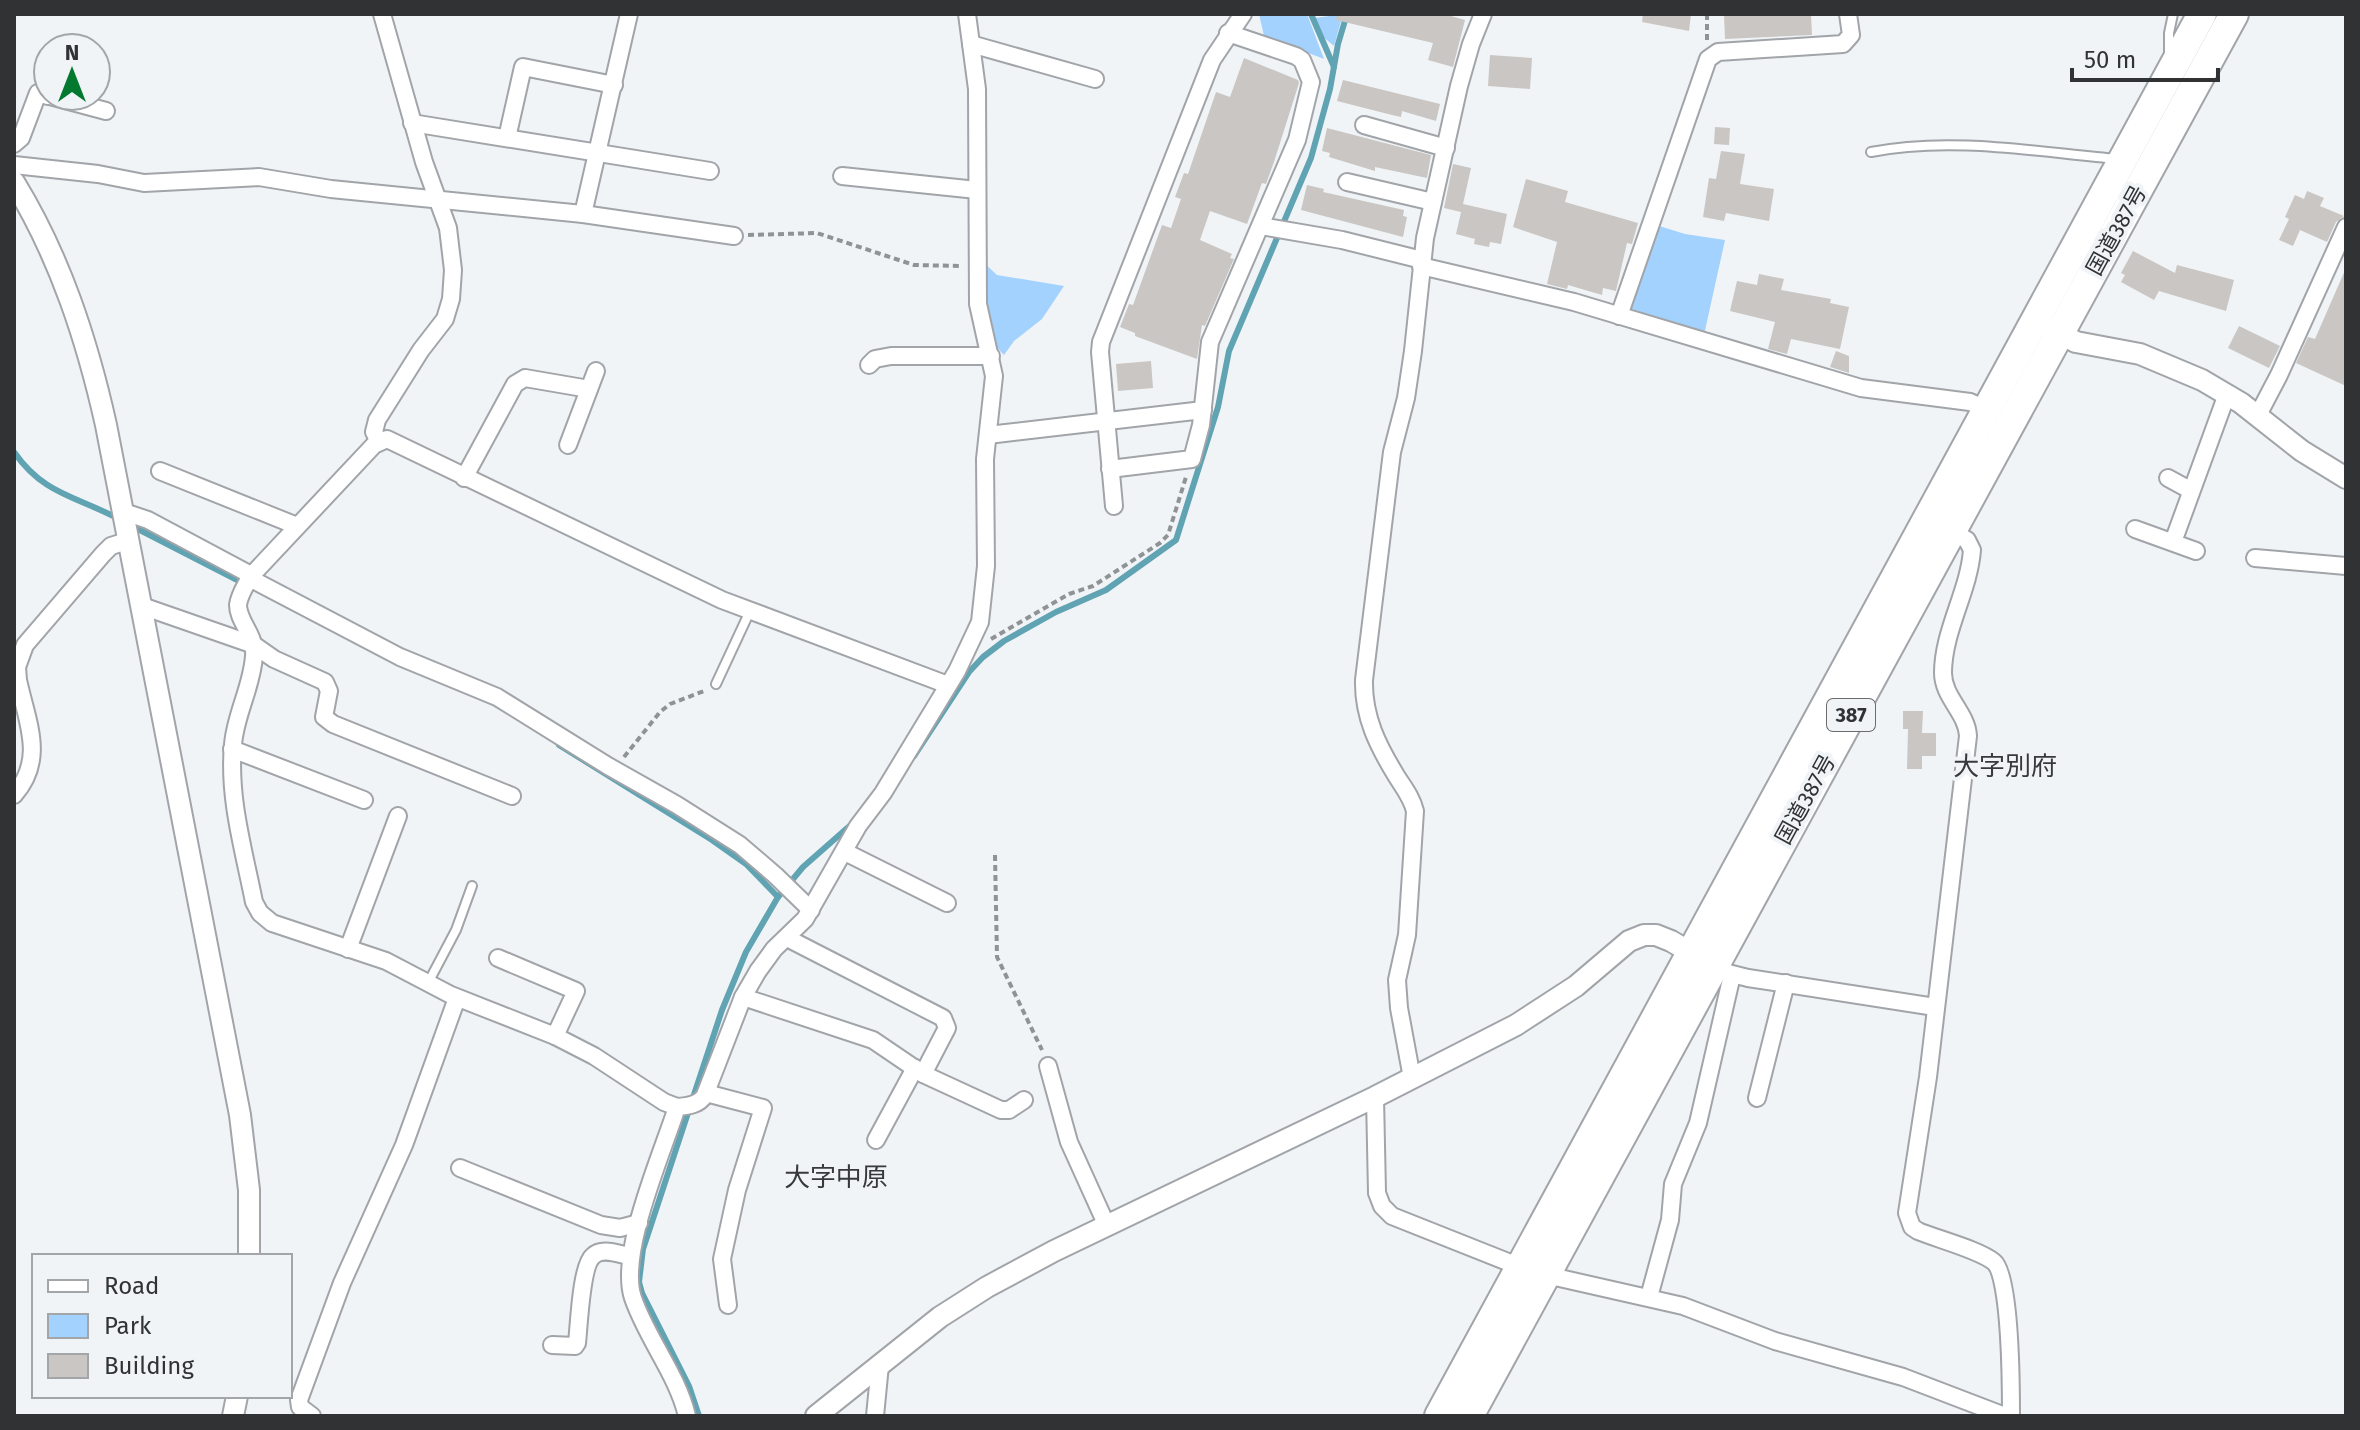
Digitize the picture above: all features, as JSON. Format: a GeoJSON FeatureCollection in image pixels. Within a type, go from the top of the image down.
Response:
{"type":"FeatureCollection","features":[{"type":"Feature","properties":{"kind":"highway","name":"国道387号"},"geometry":{"type":"LineString","coordinates":[[1439,1416],[1533,1271],[1712,964],[1951,531],[2123,159],[2202,14]]}},
{"type":"Feature","properties":{"kind":"highway","name":"国道387号"},"geometry":{"type":"LineString","coordinates":[[1712,964],[1986,409],[2047,327],[2234,14]]}},
{"type":"Feature","properties":{"kind":"highway","name":"国道387号"},"geometry":{"type":"LineString","coordinates":[[1469,1416],[1533,1271]]}},
{"type":"Feature","properties":{"kind":"street"},"geometry":{"type":"LineString","coordinates":[[379,442],[374,432],[377,420],[421,350],[440,329],[449,310],[452,286],[448,228],[412,123],[382,14]]}},
{"type":"Feature","properties":{"kind":"street"},"geometry":{"type":"LineString","coordinates":[[583,214],[629,14]]}},
{"type":"Feature","properties":{"kind":"street"},"geometry":{"type":"LineString","coordinates":[[948,685],[722,600],[383,439],[297,526],[246,585],[238,609],[254,645],[250,680],[232,749],[232,771],[238,824],[254,902],[260,913],[280,928],[405,970],[457,998],[555,1036],[594,1056],[664,1102],[677,1107],[702,1101],[743,997],[764,962],[811,910],[858,826],[883,793],[948,685],[980,622],[984,597],[985,474],[994,376],[980,315],[976,266],[977,89],[967,14]]}},
{"type":"Feature","properties":{"kind":"street"},"geometry":{"type":"LineString","coordinates":[[1114,506],[1100,352],[1105,330],[1212,60],[1243,14]]}},
{"type":"Feature","properties":{"kind":"street"},"geometry":{"type":"LineString","coordinates":[[1412,1078],[1397,980],[1407,935],[1415,811],[1373,733],[1364,692],[1392,452],[1406,398],[1421,263],[1467,56],[1483,14]]}},
{"type":"Feature","properties":{"kind":"street"},"geometry":{"type":"LineString","coordinates":[[1619,316],[1708,59],[1718,52],[1843,44],[1851,38],[1848,14]]}},
{"type":"Feature","properties":{"kind":"street"},"geometry":{"type":"LineString","coordinates":[[1110,469],[1192,459],[1203,410],[1210,342],[1293,154],[1311,77],[1302,60],[1228,33]]}},
{"type":"Feature","properties":{"kind":"street"},"geometry":{"type":"LineString","coordinates":[[971,44],[1095,79]]}},
{"type":"Feature","properties":{"kind":"street"},"geometry":{"type":"LineString","coordinates":[[507,138],[523,67],[614,85]]}},
{"type":"Feature","properties":{"kind":"street"},"geometry":{"type":"LineString","coordinates":[[14,144],[21,138],[32,109]]}},
{"type":"Feature","properties":{"kind":"street"},"geometry":{"type":"LineString","coordinates":[[412,123],[710,171]]}},
{"type":"Feature","properties":{"kind":"street"},"geometry":{"type":"LineString","coordinates":[[1364,125],[1446,148]]}},
{"type":"Feature","properties":{"kind":"street"},"geometry":{"type":"LineString","coordinates":[[14,165],[71,170],[144,183],[259,177],[331,189],[583,214],[734,236]]}},
{"type":"Feature","properties":{"kind":"street"},"geometry":{"type":"LineString","coordinates":[[842,176],[977,190]]}},
{"type":"Feature","properties":{"kind":"street"},"geometry":{"type":"LineString","coordinates":[[14,182],[46,242],[84,337],[101,404],[242,1127],[249,1190],[249,1254]]}},
{"type":"Feature","properties":{"kind":"street"},"geometry":{"type":"LineString","coordinates":[[1347,182],[1433,202]]}},
{"type":"Feature","properties":{"kind":"street"},"geometry":{"type":"LineString","coordinates":[[1261,226],[1342,240],[1542,294],[1861,388],[1970,402],[1986,409]]}},
{"type":"Feature","properties":{"kind":"street"},"geometry":{"type":"LineString","coordinates":[[2258,415],[2346,227]]}},
{"type":"Feature","properties":{"kind":"street"},"geometry":{"type":"LineString","coordinates":[[2047,327],[2076,342],[2115,347],[2186,372],[2227,394],[2302,451],[2346,478]]}},
{"type":"Feature","properties":{"kind":"street"},"geometry":{"type":"LineString","coordinates":[[869,365],[875,359],[891,356],[991,356]]}},
{"type":"Feature","properties":{"kind":"street"},"geometry":{"type":"LineString","coordinates":[[568,445],[596,371]]}},
{"type":"Feature","properties":{"kind":"street"},"geometry":{"type":"LineString","coordinates":[[464,478],[515,384],[525,378],[589,389]]}},
{"type":"Feature","properties":{"kind":"street"},"geometry":{"type":"LineString","coordinates":[[2173,542],[2227,394]]}},
{"type":"Feature","properties":{"kind":"street"},"geometry":{"type":"LineString","coordinates":[[988,435],[1203,410]]}},
{"type":"Feature","properties":{"kind":"street"},"geometry":{"type":"LineString","coordinates":[[160,471],[297,526]]}},
{"type":"Feature","properties":{"kind":"street"},"geometry":{"type":"LineString","coordinates":[[2168,478],[2190,490]]}},
{"type":"Feature","properties":{"kind":"street"},"geometry":{"type":"LineString","coordinates":[[124,516],[148,520],[246,585],[257,582],[400,657],[497,697],[740,845],[811,910]]}},
{"type":"Feature","properties":{"kind":"street"},"geometry":{"type":"LineString","coordinates":[[2135,529],[2196,551]]}},
{"type":"Feature","properties":{"kind":"street"},"geometry":{"type":"LineString","coordinates":[[1375,1097],[1377,1193],[1387,1212],[1533,1271],[1695,1310],[1775,1341],[1894,1373],[2008,1416],[2006,1304],[2000,1268],[1988,1258],[1918,1231],[1908,1220],[1968,736],[1967,725],[1946,688],[1943,674],[1972,550],[1967,540],[1951,531]]}},
{"type":"Feature","properties":{"kind":"street"},"geometry":{"type":"LineString","coordinates":[[14,795],[26,779],[34,758],[18,680],[20,656],[25,645],[111,546],[130,545]]}},
{"type":"Feature","properties":{"kind":"street"},"geometry":{"type":"LineString","coordinates":[[2255,558],[2346,566]]}},
{"type":"Feature","properties":{"kind":"street"},"geometry":{"type":"LineString","coordinates":[[142,606],[254,645],[274,659],[328,685],[324,710],[327,721],[512,796]]}},
{"type":"Feature","properties":{"kind":"street"},"geometry":{"type":"LineString","coordinates":[[232,749],[364,800]]}},
{"type":"Feature","properties":{"kind":"street"},"geometry":{"type":"LineString","coordinates":[[348,949],[398,816]]}},
{"type":"Feature","properties":{"kind":"street"},"geometry":{"type":"LineString","coordinates":[[845,852],[947,903]]}},
{"type":"Feature","properties":{"kind":"street"},"geometry":{"type":"LineString","coordinates":[[816,1416],[940,1317],[1026,1264],[1375,1097],[1533,1014],[1576,986],[1623,945],[1638,937],[1649,934],[1665,938],[1712,964],[1786,983],[1935,1007]]}},
{"type":"Feature","properties":{"kind":"street"},"geometry":{"type":"LineString","coordinates":[[787,938],[943,1018],[947,1028],[876,1140]]}},
{"type":"Feature","properties":{"kind":"street"},"geometry":{"type":"LineString","coordinates":[[498,958],[576,991],[555,1036]]}},
{"type":"Feature","properties":{"kind":"street"},"geometry":{"type":"LineString","coordinates":[[1649,1297],[1670,1220],[1673,1184],[1698,1123],[1712,964]]}},
{"type":"Feature","properties":{"kind":"street"},"geometry":{"type":"LineString","coordinates":[[1757,1098],[1786,983]]}},
{"type":"Feature","properties":{"kind":"street"},"geometry":{"type":"LineString","coordinates":[[743,997],[873,1040],[919,1071],[1001,1110],[1009,1110],[1024,1100]]}},
{"type":"Feature","properties":{"kind":"street"},"geometry":{"type":"LineString","coordinates":[[312,1416],[300,1407],[299,1400],[342,1283],[404,1145],[457,998]]}},
{"type":"Feature","properties":{"kind":"street"},"geometry":{"type":"LineString","coordinates":[[1048,1066],[1069,1142],[1107,1226]]}},
{"type":"Feature","properties":{"kind":"street"},"geometry":{"type":"LineString","coordinates":[[706,1093],[763,1108],[737,1190],[722,1259],[728,1305]]}},
{"type":"Feature","properties":{"kind":"street"},"geometry":{"type":"LineString","coordinates":[[677,1107],[629,1256],[629,1281],[633,1297],[682,1398],[687,1416]]}},
{"type":"Feature","properties":{"kind":"street"},"geometry":{"type":"LineString","coordinates":[[460,1168],[601,1225],[620,1228],[639,1223]]}},
{"type":"Feature","properties":{"kind":"street"},"geometry":{"type":"LineString","coordinates":[[552,1345],[575,1346],[577,1343],[587,1267],[593,1256],[602,1252],[629,1256]]}},
{"type":"Feature","properties":{"kind":"street"},"geometry":{"type":"LineString","coordinates":[[875,1416],[880,1365]]}},
{"type":"Feature","properties":{"kind":"lane"},"geometry":{"type":"LineString","coordinates":[[2170,73],[2169,33],[2173,14]]}},
{"type":"Feature","properties":{"kind":"lane"},"geometry":{"type":"LineString","coordinates":[[1871,152],[1926,146],[1999,147],[2123,159]]}},
{"type":"Feature","properties":{"kind":"lane"},"geometry":{"type":"LineString","coordinates":[[716,684],[751,610]]}},
{"type":"Feature","properties":{"kind":"lane"},"geometry":{"type":"LineString","coordinates":[[427,984],[449,946],[472,886]]}},
{"type":"Feature","properties":{"kind":"path"},"geometry":{"type":"LineString","coordinates":[[734,236],[817,233],[914,265],[976,266]]}},
{"type":"Feature","properties":{"kind":"path"},"geometry":{"type":"LineString","coordinates":[[965,655],[1064,596],[1093,586],[1160,543],[1168,535],[1192,459]]}},
{"type":"Feature","properties":{"kind":"path"},"geometry":{"type":"LineString","coordinates":[[607,766],[627,755],[660,712],[670,704],[711,689],[716,684]]}},
{"type":"Feature","properties":{"kind":"path"},"geometry":{"type":"LineString","coordinates":[[995,855],[997,957],[1034,1030],[1048,1066]]}},
{"type":"Feature","properties":{"kind":"green space"},"geometry":{"type":"Polygon","coordinates":[[[1259,14],[1307,14],[1324,59],[1264,36],[1259,14]]]}},
{"type":"Feature","properties":{"kind":"green space"},"geometry":{"type":"Polygon","coordinates":[[[1343,14],[1334,46],[1322,36],[1315,18],[1343,14]]]}},
{"type":"Feature","properties":{"kind":"green space"},"geometry":{"type":"Polygon","coordinates":[[[1656,225],[1685,234],[1725,240],[1704,335],[1632,309],[1628,302],[1656,225]]]}},
{"type":"Feature","properties":{"kind":"green space"},"geometry":{"type":"Polygon","coordinates":[[[983,262],[997,275],[1064,286],[1042,319],[1014,341],[1004,355],[996,346],[987,324],[983,262]]]}},
{"type":"Feature","properties":{"kind":"building"},"geometry":{"type":"Polygon","coordinates":[[[1337,14],[1444,14],[1465,20],[1453,67],[1428,60],[1433,43],[1336,20],[1337,14]]]}},
{"type":"Feature","properties":{"kind":"building"},"geometry":{"type":"Polygon","coordinates":[[[1643,14],[1691,14],[1689,31],[1642,22],[1643,14]]]}},
{"type":"Feature","properties":{"kind":"building"},"geometry":{"type":"Polygon","coordinates":[[[1724,14],[1811,14],[1812,35],[1725,39],[1724,14]]]}},
{"type":"Feature","properties":{"kind":"building"},"geometry":{"type":"Polygon","coordinates":[[[1490,55],[1532,58],[1530,89],[1488,86],[1490,55]]]}},
{"type":"Feature","properties":{"kind":"building"},"geometry":{"type":"Polygon","coordinates":[[[1244,58],[1299,83],[1266,184],[1262,183],[1247,224],[1210,211],[1200,240],[1232,254],[1230,258],[1234,259],[1205,326],[1202,325],[1197,359],[1135,336],[1135,333],[1120,327],[1129,304],[1133,305],[1162,225],[1171,228],[1181,199],[1175,197],[1184,173],[1188,174],[1216,92],[1230,97],[1244,58]]]}},
{"type":"Feature","properties":{"kind":"building"},"geometry":{"type":"Polygon","coordinates":[[[1343,80],[1440,104],[1436,121],[1402,111],[1401,117],[1337,101],[1343,80]]]}},
{"type":"Feature","properties":{"kind":"building"},"geometry":{"type":"Polygon","coordinates":[[[1715,127],[1730,128],[1729,145],[1714,144],[1715,127]]]}},
{"type":"Feature","properties":{"kind":"building"},"geometry":{"type":"Polygon","coordinates":[[[1327,128],[1431,155],[1427,178],[1375,167],[1375,171],[1329,157],[1330,153],[1322,151],[1327,128]]]}},
{"type":"Feature","properties":{"kind":"building"},"geometry":{"type":"Polygon","coordinates":[[[1721,151],[1745,154],[1740,184],[1774,189],[1769,221],[1726,213],[1724,221],[1703,217],[1709,178],[1716,179],[1721,151]]]}},
{"type":"Feature","properties":{"kind":"building"},"geometry":{"type":"Polygon","coordinates":[[[1453,164],[1471,168],[1463,204],[1507,214],[1501,244],[1490,242],[1489,247],[1474,244],[1475,239],[1456,234],[1461,212],[1444,208],[1453,164]]]}},
{"type":"Feature","properties":{"kind":"building"},"geometry":{"type":"Polygon","coordinates":[[[1526,179],[1568,191],[1565,202],[1638,223],[1632,244],[1627,243],[1616,291],[1603,288],[1602,295],[1568,285],[1567,289],[1547,284],[1557,242],[1513,227],[1526,179]]]}},
{"type":"Feature","properties":{"kind":"building"},"geometry":{"type":"Polygon","coordinates":[[[1307,185],[1324,189],[1323,192],[1404,210],[1403,216],[1407,217],[1403,237],[1301,210],[1307,185]]]}},
{"type":"Feature","properties":{"kind":"building"},"geometry":{"type":"Polygon","coordinates":[[[2307,191],[2324,198],[2320,206],[2344,216],[2336,222],[2327,242],[2300,230],[2293,246],[2279,240],[2295,195],[2304,199],[2307,191]]]}},
{"type":"Feature","properties":{"kind":"building"},"geometry":{"type":"Polygon","coordinates":[[[2133,251],[2175,273],[2177,265],[2234,280],[2226,311],[2159,291],[2154,300],[2121,282],[2125,275],[2121,273],[2133,251]]]}},
{"type":"Feature","properties":{"kind":"building"},"geometry":{"type":"Polygon","coordinates":[[[2346,268],[2346,386],[2296,363],[2308,337],[2315,339],[2346,268]]]}},
{"type":"Feature","properties":{"kind":"building"},"geometry":{"type":"Polygon","coordinates":[[[1759,274],[1784,279],[1781,290],[1831,299],[1830,303],[1849,307],[1840,349],[1791,339],[1787,354],[1768,349],[1775,322],[1730,311],[1737,281],[1757,285],[1759,274]]]}},
{"type":"Feature","properties":{"kind":"building"},"geometry":{"type":"Polygon","coordinates":[[[2239,326],[2280,346],[2269,368],[2228,348],[2239,326]]]}},
{"type":"Feature","properties":{"kind":"building"},"geometry":{"type":"Polygon","coordinates":[[[1836,351],[1849,356],[1849,373],[1830,367],[1836,351]]]}},
{"type":"Feature","properties":{"kind":"building"},"geometry":{"type":"Polygon","coordinates":[[[1151,361],[1153,388],[1118,391],[1116,364],[1151,361]]]}},
{"type":"Feature","properties":{"kind":"building"},"geometry":{"type":"Polygon","coordinates":[[[1903,711],[1923,711],[1922,733],[1936,733],[1936,756],[1922,756],[1922,769],[1907,769],[1908,729],[1903,729],[1903,711]]]}},
{"type":"Feature","properties":{"kind":"waterway"},"geometry":{"type":"LineString","coordinates":[[1311,14],[1334,67]]}},
{"type":"Feature","properties":{"kind":"waterway"},"geometry":{"type":"LineString","coordinates":[[914,756],[969,672],[983,657],[1004,641],[1056,612],[1106,590],[1176,540],[1218,407],[1229,351],[1311,158],[1347,14]]}},
{"type":"Feature","properties":{"kind":"waterway"},"geometry":{"type":"LineString","coordinates":[[14,452],[49,486],[119,519]]}},
{"type":"Feature","properties":{"kind":"waterway"},"geometry":{"type":"LineString","coordinates":[[132,526],[243,583]]}},
{"type":"Feature","properties":{"kind":"waterway"},"geometry":{"type":"LineString","coordinates":[[559,745],[712,840],[746,864],[778,897]]}},
{"type":"Feature","properties":{"kind":"waterway"},"geometry":{"type":"LineString","coordinates":[[699,1416],[689,1386],[642,1293],[639,1282],[643,1249],[722,1010],[746,952],[778,897],[803,867],[853,823]]}},
{"type":"Feature","properties":{"kind":"district","name":"大字別府"},"geometry":{"type":"Point","coordinates":[2005,766]}},
{"type":"Feature","properties":{"kind":"district","name":"大字中原"},"geometry":{"type":"Point","coordinates":[836,1177]}}]}
